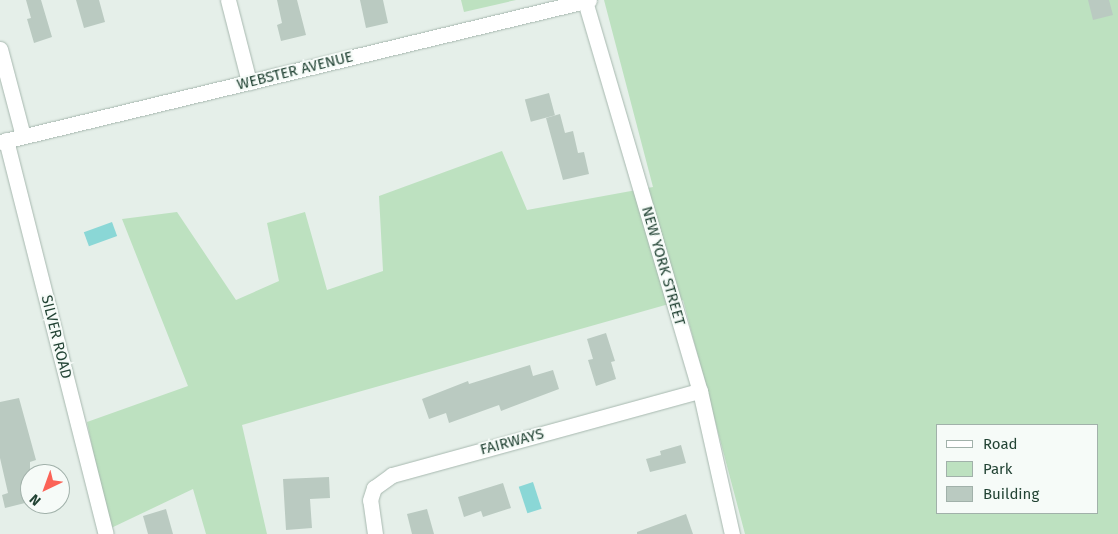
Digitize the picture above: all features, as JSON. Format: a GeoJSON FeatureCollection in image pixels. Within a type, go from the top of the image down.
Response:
{"type":"FeatureCollection","features":[{"type":"Feature","properties":{"kind":"street"},"geometry":{"type":"LineString","coordinates":[[228,0],[249,82]]}},
{"type":"Feature","properties":{"kind":"street","name":"WEBSTER AVENUE"},"geometry":{"type":"LineString","coordinates":[[3,141],[587,0]]}},
{"type":"Feature","properties":{"kind":"street","name":"NEW YORK STREET"},"geometry":{"type":"LineString","coordinates":[[587,0],[700,391],[732,534]]}},
{"type":"Feature","properties":{"kind":"street"},"geometry":{"type":"LineString","coordinates":[[0,49],[23,136]]}},
{"type":"Feature","properties":{"kind":"street","name":"SILVER ROAD"},"geometry":{"type":"LineString","coordinates":[[3,141],[106,534]]}},
{"type":"Feature","properties":{"kind":"street","name":"FAIRWAYS"},"geometry":{"type":"LineString","coordinates":[[375,534],[370,500],[374,488],[392,474],[700,391]]}},
{"type":"Feature","properties":{"kind":"green space"},"geometry":{"type":"Polygon","coordinates":[[[461,0],[516,0],[464,12],[461,0]]]}},
{"type":"Feature","properties":{"kind":"green space"},"geometry":{"type":"Polygon","coordinates":[[[604,0],[1118,0],[1118,534],[745,534],[683,300],[242,425],[267,534],[206,534],[193,489],[109,529],[87,422],[188,386],[122,219],[177,212],[236,300],[279,281],[267,223],[305,212],[327,290],[383,271],[379,196],[502,151],[527,210],[653,187],[604,0]]]}},
{"type":"Feature","properties":{"kind":"water"},"geometry":{"type":"Polygon","coordinates":[[[112,222],[117,236],[89,246],[84,232],[112,222]]]}},
{"type":"Feature","properties":{"kind":"water"},"geometry":{"type":"Polygon","coordinates":[[[533,482],[542,509],[527,513],[519,487],[533,482]]]}},
{"type":"Feature","properties":{"kind":"building"},"geometry":{"type":"Polygon","coordinates":[[[26,0],[41,0],[52,37],[34,43],[27,19],[31,18],[26,0]]]}},
{"type":"Feature","properties":{"kind":"building"},"geometry":{"type":"Polygon","coordinates":[[[76,0],[99,0],[105,22],[84,28],[76,0]]]}},
{"type":"Feature","properties":{"kind":"building"},"geometry":{"type":"Polygon","coordinates":[[[277,0],[297,0],[306,35],[281,41],[277,25],[282,23],[277,0]]]}},
{"type":"Feature","properties":{"kind":"building"},"geometry":{"type":"Polygon","coordinates":[[[360,0],[383,0],[388,23],[366,28],[360,0]]]}},
{"type":"Feature","properties":{"kind":"building"},"geometry":{"type":"Polygon","coordinates":[[[1088,0],[1109,0],[1113,15],[1093,20],[1088,0]]]}},
{"type":"Feature","properties":{"kind":"building"},"geometry":{"type":"Polygon","coordinates":[[[549,93],[555,115],[531,122],[525,99],[549,93]]]}},
{"type":"Feature","properties":{"kind":"building"},"geometry":{"type":"Polygon","coordinates":[[[560,114],[565,133],[573,131],[578,153],[584,152],[589,174],[563,180],[546,118],[560,114]]]}},
{"type":"Feature","properties":{"kind":"building"},"geometry":{"type":"Polygon","coordinates":[[[606,333],[615,361],[611,362],[616,379],[596,386],[588,360],[593,359],[587,339],[606,333]]]}},
{"type":"Feature","properties":{"kind":"building"},"geometry":{"type":"Polygon","coordinates":[[[530,365],[533,376],[553,370],[559,389],[501,411],[499,405],[449,423],[446,413],[429,419],[422,399],[468,381],[469,384],[530,365]]]}},
{"type":"Feature","properties":{"kind":"building"},"geometry":{"type":"Polygon","coordinates":[[[19,398],[36,460],[30,462],[30,464],[20,464],[20,504],[5,508],[2,495],[8,493],[0,458],[0,402],[19,398]]]}},
{"type":"Feature","properties":{"kind":"building"},"geometry":{"type":"Polygon","coordinates":[[[681,445],[686,463],[650,472],[646,459],[661,455],[660,451],[681,445]]]}},
{"type":"Feature","properties":{"kind":"building"},"geometry":{"type":"Polygon","coordinates":[[[329,477],[330,498],[310,499],[312,528],[286,530],[283,479],[329,477]]]}},
{"type":"Feature","properties":{"kind":"building"},"geometry":{"type":"Polygon","coordinates":[[[503,483],[511,508],[483,517],[481,511],[464,517],[458,497],[503,483]]]}},
{"type":"Feature","properties":{"kind":"building"},"geometry":{"type":"Polygon","coordinates":[[[166,509],[173,534],[148,534],[143,516],[166,509]]]}},
{"type":"Feature","properties":{"kind":"building"},"geometry":{"type":"Polygon","coordinates":[[[427,509],[434,534],[412,534],[407,514],[427,509]]]}},
{"type":"Feature","properties":{"kind":"building"},"geometry":{"type":"Polygon","coordinates":[[[686,514],[693,534],[637,534],[637,532],[686,514]]]}}]}
